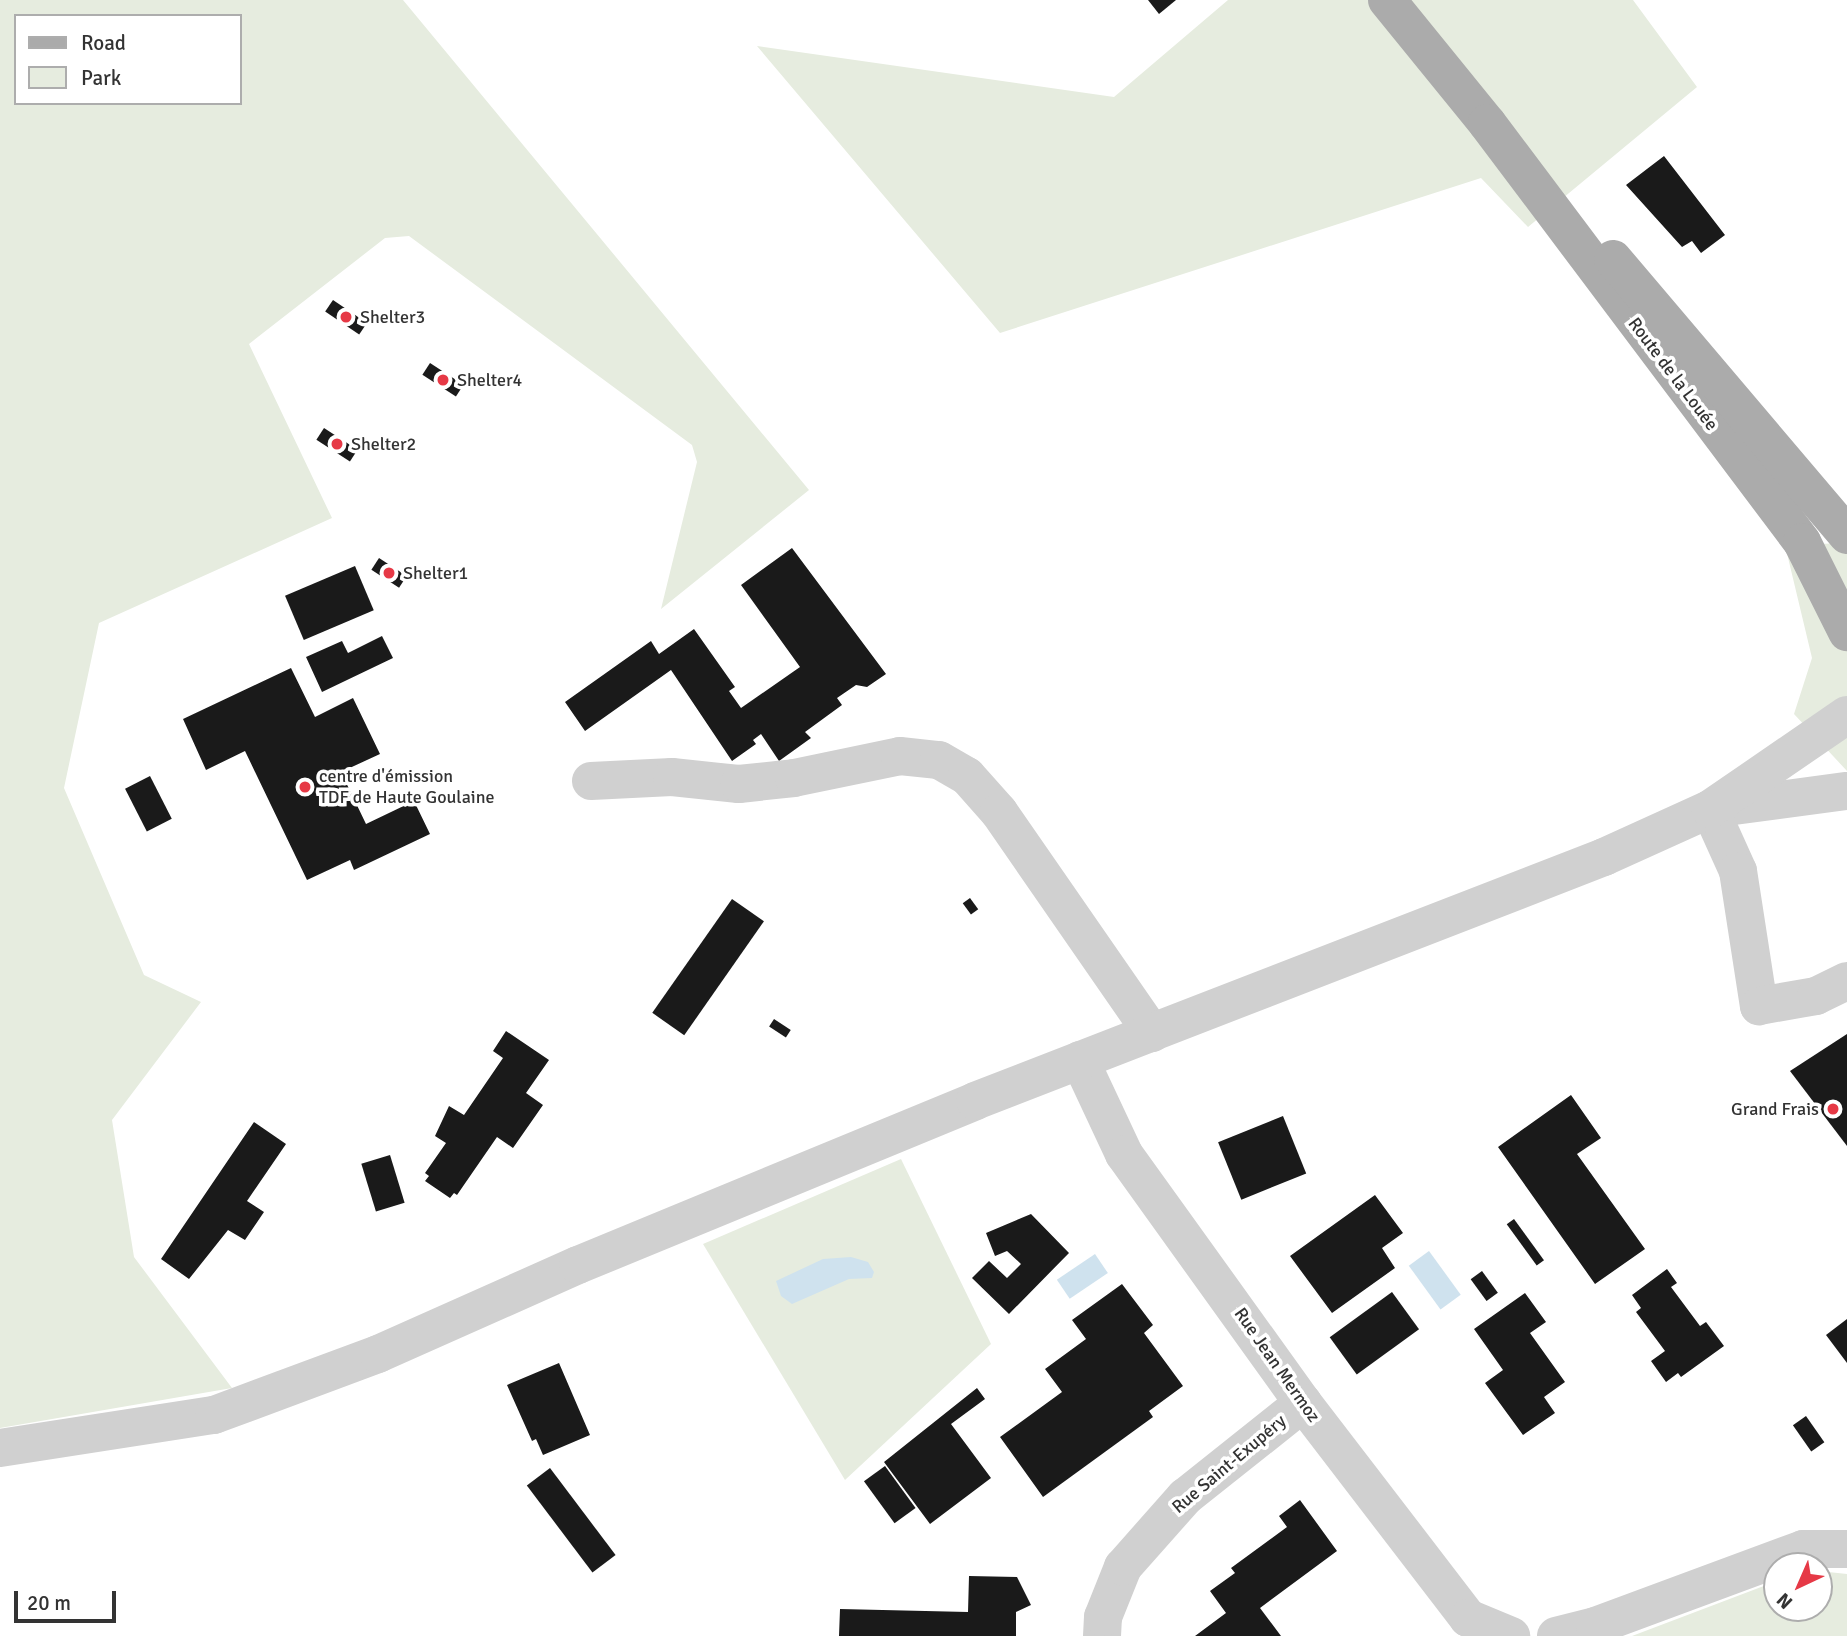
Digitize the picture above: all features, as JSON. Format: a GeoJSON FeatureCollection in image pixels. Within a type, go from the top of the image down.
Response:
{"type":"FeatureCollection","features":[{"type":"Feature","properties":{"kind":"main road","name":"Route de la Louée"},"geometry":{"type":"LineString","coordinates":[[1387,0],[1487,123],[1802,542],[1847,632]]}},
{"type":"Feature","properties":{"kind":"main road","name":"Route de la Louée"},"geometry":{"type":"LineString","coordinates":[[1487,123],[1655,304],[1847,535]]}},
{"type":"Feature","properties":{"kind":"street"},"geometry":{"type":"LineString","coordinates":[[0,1448],[214,1415],[256,1402],[1080,1060],[1604,857],[1710,809],[1847,715]]}},
{"type":"Feature","properties":{"kind":"street"},"geometry":{"type":"LineString","coordinates":[[591,781],[672,777],[739,784],[794,778],[900,756],[939,760],[967,776],[999,813],[1152,1032]]}},
{"type":"Feature","properties":{"kind":"street"},"geometry":{"type":"LineString","coordinates":[[1710,809],[1847,791]]}},
{"type":"Feature","properties":{"kind":"street"},"geometry":{"type":"LineString","coordinates":[[1710,809],[1738,871],[1759,1006],[1816,996],[1847,981]]}},
{"type":"Feature","properties":{"kind":"street","name":"Rue Jean Mermoz"},"geometry":{"type":"LineString","coordinates":[[1080,1060],[1124,1154],[1303,1403],[1468,1618],[1511,1636]]}},
{"type":"Feature","properties":{"kind":"street","name":"Rue Saint-Exupéry"},"geometry":{"type":"LineString","coordinates":[[1102,1636],[1103,1617],[1123,1567],[1185,1497],[1303,1403]]}},
{"type":"Feature","properties":{"kind":"street"},"geometry":{"type":"LineString","coordinates":[[1556,1636],[1802,1549],[1847,1549]]}},
{"type":"Feature","properties":{"kind":"green space"},"geometry":{"type":"Polygon","coordinates":[[[0,0],[403,0],[809,490],[661,609],[697,462],[692,445],[409,236],[385,238],[249,344],[332,518],[99,623],[64,788],[144,975],[201,1002],[112,1120],[134,1257],[232,1388],[0,1428],[0,0]]]}},
{"type":"Feature","properties":{"kind":"green space"},"geometry":{"type":"Polygon","coordinates":[[[1228,0],[1633,0],[1697,87],[1528,227],[1481,178],[1000,333],[757,46],[1114,97],[1228,0]]]}},
{"type":"Feature","properties":{"kind":"green space"},"geometry":{"type":"Polygon","coordinates":[[[1847,543],[1847,771],[1794,714],[1812,658],[1785,545],[1847,543]]]}},
{"type":"Feature","properties":{"kind":"green space"},"geometry":{"type":"Polygon","coordinates":[[[901,1159],[991,1344],[845,1480],[703,1244],[901,1159]]]}},
{"type":"Feature","properties":{"kind":"green space"},"geometry":{"type":"Polygon","coordinates":[[[1833,1572],[1847,1574],[1847,1636],[1632,1636],[1763,1586],[1763,1622],[1833,1622],[1833,1572]]]}},
{"type":"Feature","properties":{"kind":"water"},"geometry":{"type":"Polygon","coordinates":[[[1429,1251],[1461,1295],[1441,1309],[1409,1266],[1429,1251]]]}},
{"type":"Feature","properties":{"kind":"water"},"geometry":{"type":"Polygon","coordinates":[[[1095,1254],[1108,1273],[1070,1299],[1057,1280],[1095,1254]]]}},
{"type":"Feature","properties":{"kind":"water"},"geometry":{"type":"Polygon","coordinates":[[[851,1257],[868,1262],[874,1272],[872,1278],[849,1279],[792,1304],[781,1296],[776,1281],[823,1259],[851,1257]]]}},
{"type":"Feature","properties":{"kind":"building"},"geometry":{"type":"Polygon","coordinates":[[[1148,0],[1176,0],[1159,14],[1148,0]]]}},
{"type":"Feature","properties":{"kind":"building"},"geometry":{"type":"Polygon","coordinates":[[[1664,156],[1725,235],[1701,253],[1692,241],[1682,247],[1626,185],[1664,156]]]}},
{"type":"Feature","properties":{"kind":"building","name":"Shelter3"},"geometry":{"type":"Polygon","coordinates":[[[333,300],[367,323],[359,335],[325,312],[333,300]]]}},
{"type":"Feature","properties":{"kind":"building","name":"Shelter4"},"geometry":{"type":"Polygon","coordinates":[[[430,363],[464,385],[456,397],[422,375],[430,363]]]}},
{"type":"Feature","properties":{"kind":"building","name":"Shelter2"},"geometry":{"type":"Polygon","coordinates":[[[324,428],[358,450],[350,462],[316,440],[324,428]]]}},
{"type":"Feature","properties":{"kind":"building"},"geometry":{"type":"Polygon","coordinates":[[[792,548],[886,674],[867,687],[856,685],[837,698],[842,705],[805,732],[811,738],[779,761],[761,734],[753,740],[756,744],[732,761],[671,670],[585,731],[565,702],[651,641],[659,654],[694,629],[735,687],[729,691],[741,708],[800,667],[741,585],[792,548]]]}},
{"type":"Feature","properties":{"kind":"building","name":"Shelter1"},"geometry":{"type":"Polygon","coordinates":[[[379,558],[407,576],[399,588],[371,570],[379,558]]]}},
{"type":"Feature","properties":{"kind":"building"},"geometry":{"type":"Polygon","coordinates":[[[355,566],[374,610],[304,640],[285,596],[355,566]]]}},
{"type":"Feature","properties":{"kind":"building"},"geometry":{"type":"Polygon","coordinates":[[[382,636],[393,658],[322,692],[306,657],[342,641],[348,653],[382,636]]]}},
{"type":"Feature","properties":{"kind":"building","name":"centre d'émission TDF de Haute Goulaine"},"geometry":{"type":"Polygon","coordinates":[[[291,668],[315,717],[353,698],[380,754],[341,772],[366,824],[414,801],[430,834],[354,870],[350,860],[307,880],[245,751],[206,770],[183,719],[291,668]]]}},
{"type":"Feature","properties":{"kind":"building"},"geometry":{"type":"Polygon","coordinates":[[[150,776],[172,819],[147,831],[125,789],[150,776]]]}},
{"type":"Feature","properties":{"kind":"building"},"geometry":{"type":"Polygon","coordinates":[[[970,898],[978,909],[971,915],[963,903],[970,898]]]}},
{"type":"Feature","properties":{"kind":"building"},"geometry":{"type":"Polygon","coordinates":[[[732,899],[764,921],[684,1035],[652,1013],[732,899]]]}},
{"type":"Feature","properties":{"kind":"building"},"geometry":{"type":"Polygon","coordinates":[[[774,1019],[791,1030],[786,1037],[769,1027],[774,1019]]]}},
{"type":"Feature","properties":{"kind":"building"},"geometry":{"type":"Polygon","coordinates":[[[506,1031],[549,1060],[526,1093],[543,1105],[513,1148],[497,1137],[457,1195],[454,1193],[450,1198],[425,1181],[429,1176],[425,1173],[446,1143],[435,1136],[449,1106],[464,1115],[503,1058],[493,1051],[506,1031]]]}},
{"type":"Feature","properties":{"kind":"building","name":"Grand Frais"},"geometry":{"type":"Polygon","coordinates":[[[1847,1034],[1847,1146],[1790,1071],[1847,1034]]]}},
{"type":"Feature","properties":{"kind":"building"},"geometry":{"type":"Polygon","coordinates":[[[1571,1095],[1601,1138],[1577,1154],[1645,1249],[1595,1284],[1498,1147],[1571,1095]]]}},
{"type":"Feature","properties":{"kind":"building"},"geometry":{"type":"Polygon","coordinates":[[[1283,1116],[1306,1173],[1241,1200],[1218,1142],[1283,1116]]]}},
{"type":"Feature","properties":{"kind":"building"},"geometry":{"type":"Polygon","coordinates":[[[254,1122],[286,1144],[247,1201],[264,1212],[245,1240],[228,1230],[189,1279],[161,1259],[254,1122]]]}},
{"type":"Feature","properties":{"kind":"building"},"geometry":{"type":"Polygon","coordinates":[[[390,1155],[405,1203],[376,1212],[361,1164],[390,1155]]]}},
{"type":"Feature","properties":{"kind":"building"},"geometry":{"type":"Polygon","coordinates":[[[1375,1195],[1403,1233],[1382,1248],[1395,1268],[1332,1313],[1290,1256],[1375,1195]]]}},
{"type":"Feature","properties":{"kind":"building"},"geometry":{"type":"Polygon","coordinates":[[[1031,1214],[1069,1253],[1009,1314],[972,1278],[989,1261],[1007,1278],[1021,1264],[1007,1251],[995,1256],[986,1233],[1031,1214]]]}},
{"type":"Feature","properties":{"kind":"building"},"geometry":{"type":"Polygon","coordinates":[[[1514,1219],[1544,1260],[1537,1266],[1507,1224],[1514,1219]]]}},
{"type":"Feature","properties":{"kind":"building"},"geometry":{"type":"Polygon","coordinates":[[[1667,1269],[1677,1283],[1671,1287],[1700,1326],[1706,1322],[1724,1346],[1681,1377],[1678,1373],[1666,1382],[1651,1361],[1665,1351],[1636,1312],[1641,1308],[1632,1295],[1667,1269]]]}},
{"type":"Feature","properties":{"kind":"building"},"geometry":{"type":"Polygon","coordinates":[[[1482,1271],[1498,1293],[1487,1301],[1471,1279],[1482,1271]]]}},
{"type":"Feature","properties":{"kind":"building"},"geometry":{"type":"Polygon","coordinates":[[[1122,1284],[1153,1325],[1144,1333],[1183,1386],[1149,1411],[1153,1417],[1043,1497],[1000,1437],[1062,1392],[1045,1369],[1086,1339],[1072,1320],[1122,1284]]]}},
{"type":"Feature","properties":{"kind":"building"},"geometry":{"type":"Polygon","coordinates":[[[1392,1292],[1419,1329],[1357,1374],[1330,1337],[1392,1292]]]}},
{"type":"Feature","properties":{"kind":"building"},"geometry":{"type":"Polygon","coordinates":[[[1525,1293],[1546,1322],[1530,1333],[1565,1382],[1544,1397],[1555,1413],[1523,1435],[1485,1383],[1503,1370],[1474,1329],[1525,1293]]]}},
{"type":"Feature","properties":{"kind":"building"},"geometry":{"type":"Polygon","coordinates":[[[1847,1319],[1847,1363],[1826,1335],[1847,1319]]]}},
{"type":"Feature","properties":{"kind":"building"},"geometry":{"type":"Polygon","coordinates":[[[559,1363],[590,1435],[543,1455],[536,1439],[532,1441],[507,1385],[559,1363]]]}},
{"type":"Feature","properties":{"kind":"building"},"geometry":{"type":"Polygon","coordinates":[[[977,1388],[985,1399],[951,1424],[991,1478],[930,1524],[884,1462],[977,1388]]]}},
{"type":"Feature","properties":{"kind":"building"},"geometry":{"type":"Polygon","coordinates":[[[1806,1416],[1824,1442],[1811,1451],[1793,1425],[1806,1416]]]}},
{"type":"Feature","properties":{"kind":"building"},"geometry":{"type":"Polygon","coordinates":[[[885,1466],[916,1508],[895,1523],[864,1481],[885,1466]]]}},
{"type":"Feature","properties":{"kind":"building"},"geometry":{"type":"Polygon","coordinates":[[[550,1468],[616,1555],[592,1573],[527,1485],[550,1468]]]}},
{"type":"Feature","properties":{"kind":"building"},"geometry":{"type":"Polygon","coordinates":[[[1300,1500],[1337,1551],[1260,1608],[1281,1636],[1195,1636],[1226,1613],[1210,1591],[1235,1573],[1231,1568],[1287,1527],[1279,1516],[1300,1500]]]}},
{"type":"Feature","properties":{"kind":"building"},"geometry":{"type":"Polygon","coordinates":[[[969,1576],[1017,1577],[1031,1605],[1016,1612],[1016,1636],[839,1636],[840,1609],[968,1612],[969,1576]]]}},
{"type":"Feature","properties":{"kind":"place","name":"Shelter3"},"geometry":{"type":"Point","coordinates":[346,317]}},
{"type":"Feature","properties":{"kind":"place","name":"Shelter4"},"geometry":{"type":"Point","coordinates":[443,380]}},
{"type":"Feature","properties":{"kind":"place","name":"Shelter2"},"geometry":{"type":"Point","coordinates":[337,444]}},
{"type":"Feature","properties":{"kind":"place","name":"Shelter1"},"geometry":{"type":"Point","coordinates":[389,573]}},
{"type":"Feature","properties":{"kind":"place","name":"centre d'émission TDF de Haute Goulaine"},"geometry":{"type":"Point","coordinates":[305,787]}},
{"type":"Feature","properties":{"kind":"place","name":"Grand Frais"},"geometry":{"type":"Point","coordinates":[1833,1109]}}]}
